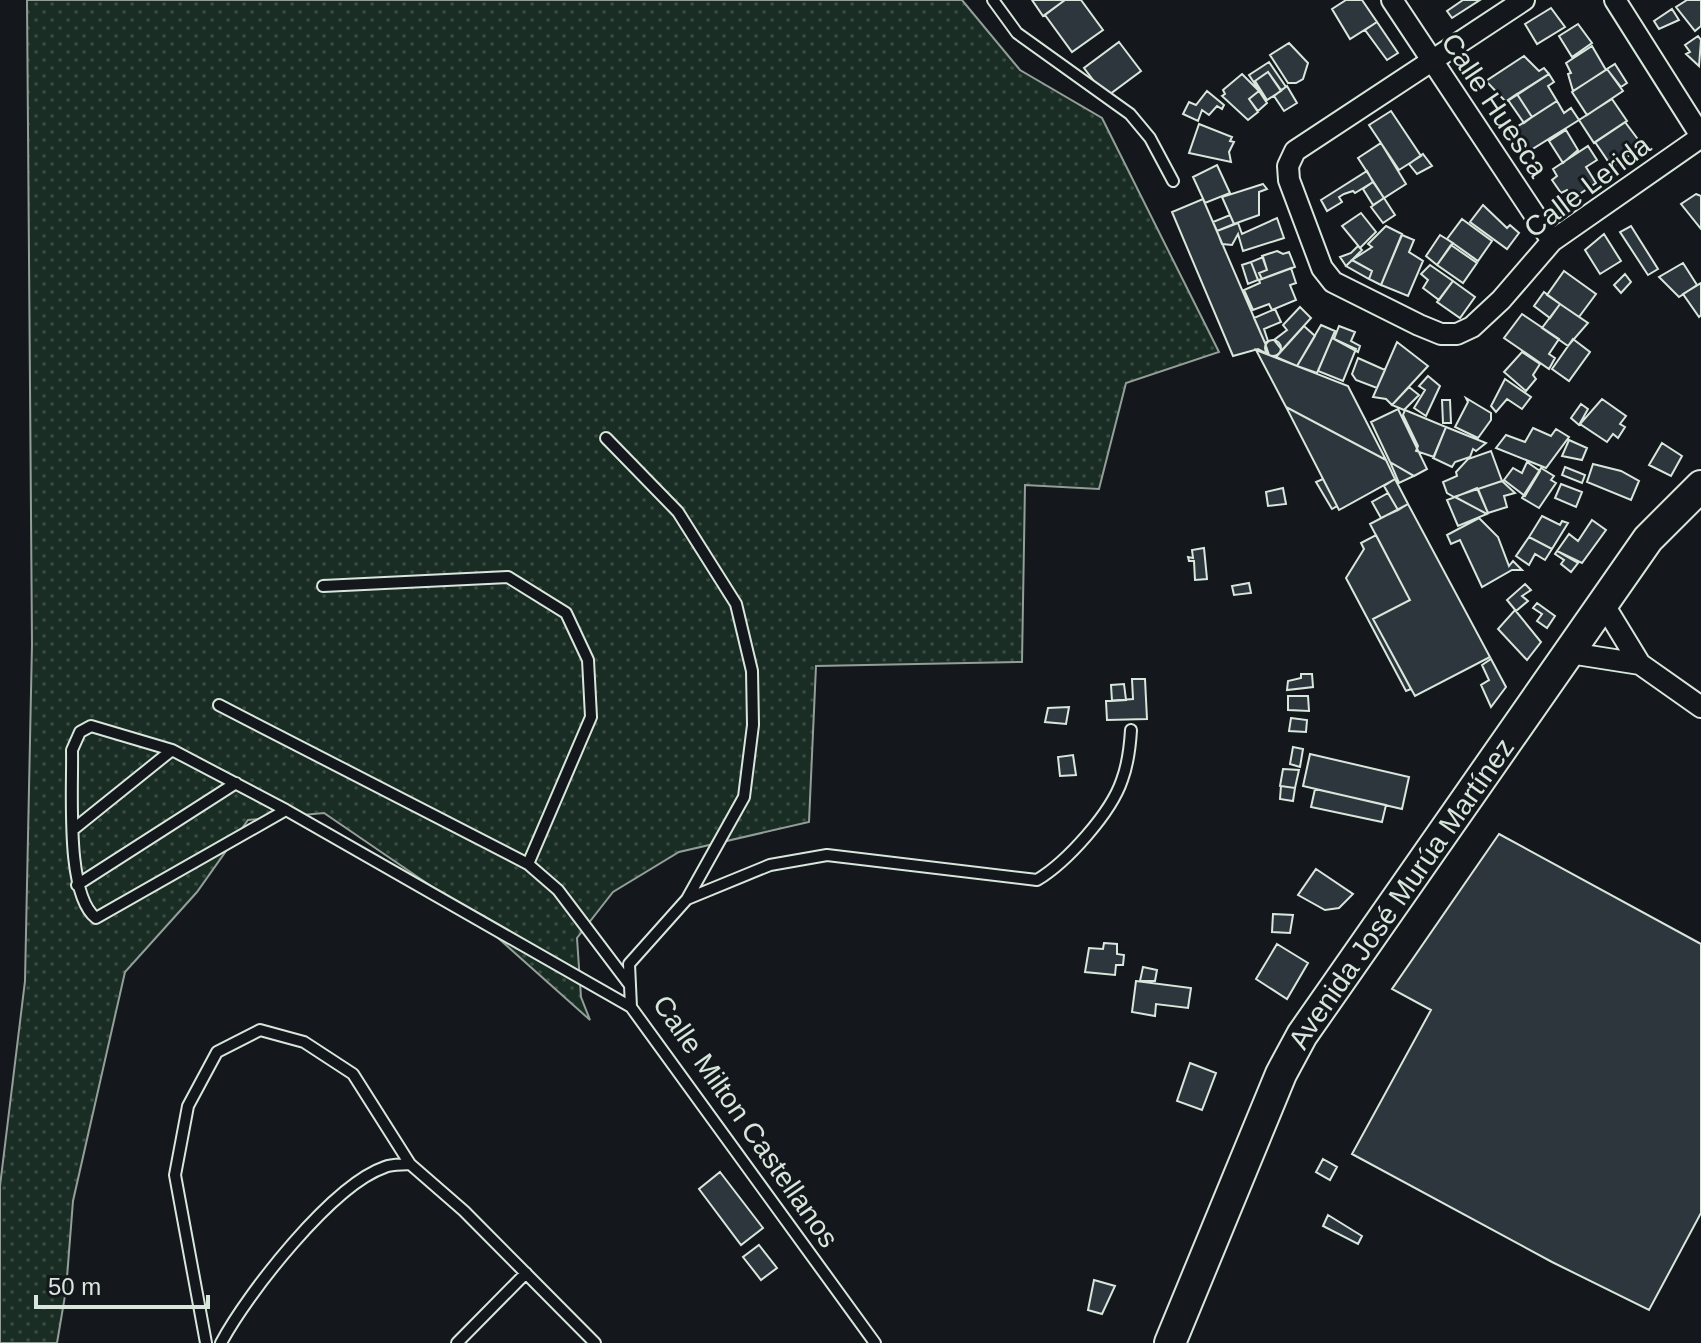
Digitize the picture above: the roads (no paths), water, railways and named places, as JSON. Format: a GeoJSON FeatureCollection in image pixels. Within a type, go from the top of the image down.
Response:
{"type":"FeatureCollection","features":[{"type":"Feature","properties":{"kind":"main road","name":"Avenida José Murúa Martínez"},"geometry":{"type":"LineString","coordinates":[[1170,1343],[1281,1074],[1302,1035],[1648,539],[1701,486]]}},
{"type":"Feature","properties":{"kind":"street","name":"Calle Huesca"},"geometry":{"type":"LineString","coordinates":[[1392,0],[1552,241]]}},
{"type":"Feature","properties":{"kind":"street"},"geometry":{"type":"LineString","coordinates":[[1431,61],[1524,0]]}},
{"type":"Feature","properties":{"kind":"street"},"geometry":{"type":"LineString","coordinates":[[1615,0],[1701,136]]}},
{"type":"Feature","properties":{"kind":"street","name":"Calle Lerida"},"geometry":{"type":"LineString","coordinates":[[1431,61],[1295,151],[1288,166],[1300,215],[1322,268],[1333,282],[1352,295],[1441,334],[1457,334],[1472,327],[1501,300],[1552,241],[1701,136]]}},
{"type":"Feature","properties":{"kind":"street"},"geometry":{"type":"LineString","coordinates":[[1604,605],[1640,664],[1701,707]]}},
{"type":"Feature","properties":{"kind":"street"},"geometry":{"type":"LineString","coordinates":[[1570,653],[1640,664]]}},
{"type":"Feature","properties":{"kind":"lane"},"geometry":{"type":"LineString","coordinates":[[993,0],[1017,33],[1130,114],[1150,138],[1173,181]]}},
{"type":"Feature","properties":{"kind":"lane"},"geometry":{"type":"LineString","coordinates":[[606,438],[678,512],[695,538],[736,604],[752,671],[753,725],[744,797],[687,899]]}},
{"type":"Feature","properties":{"kind":"lane"},"geometry":{"type":"LineString","coordinates":[[323,586],[508,577],[566,613],[588,660],[591,717],[528,864]]}},
{"type":"Feature","properties":{"kind":"lane"},"geometry":{"type":"LineString","coordinates":[[219,705],[528,864],[558,890],[630,986]]}},
{"type":"Feature","properties":{"kind":"lane"},"geometry":{"type":"LineString","coordinates":[[286,810],[96,918],[86,911],[77,885],[72,750],[80,732],[91,726],[172,750],[236,783],[286,810],[631,1007]]}},
{"type":"Feature","properties":{"kind":"lane","name":"Calle Milton Castellanos"},"geometry":{"type":"LineString","coordinates":[[875,1343],[631,1007],[629,964],[687,899],[770,865],[827,855],[1037,880],[1069,853],[1112,802],[1122,781],[1131,730]]}},
{"type":"Feature","properties":{"kind":"lane"},"geometry":{"type":"LineString","coordinates":[[75,828],[172,750]]}},
{"type":"Feature","properties":{"kind":"lane"},"geometry":{"type":"LineString","coordinates":[[77,885],[236,783]]}},
{"type":"Feature","properties":{"kind":"lane"},"geometry":{"type":"LineString","coordinates":[[206,1343],[175,1175],[188,1106],[217,1052],[260,1030],[304,1042],[353,1074],[410,1164],[464,1211],[595,1343]]}},
{"type":"Feature","properties":{"kind":"lane"},"geometry":{"type":"LineString","coordinates":[[221,1343],[239,1309],[329,1203],[385,1167],[410,1164]]}},
{"type":"Feature","properties":{"kind":"lane"},"geometry":{"type":"LineString","coordinates":[[457,1343],[526,1273]]}}]}
